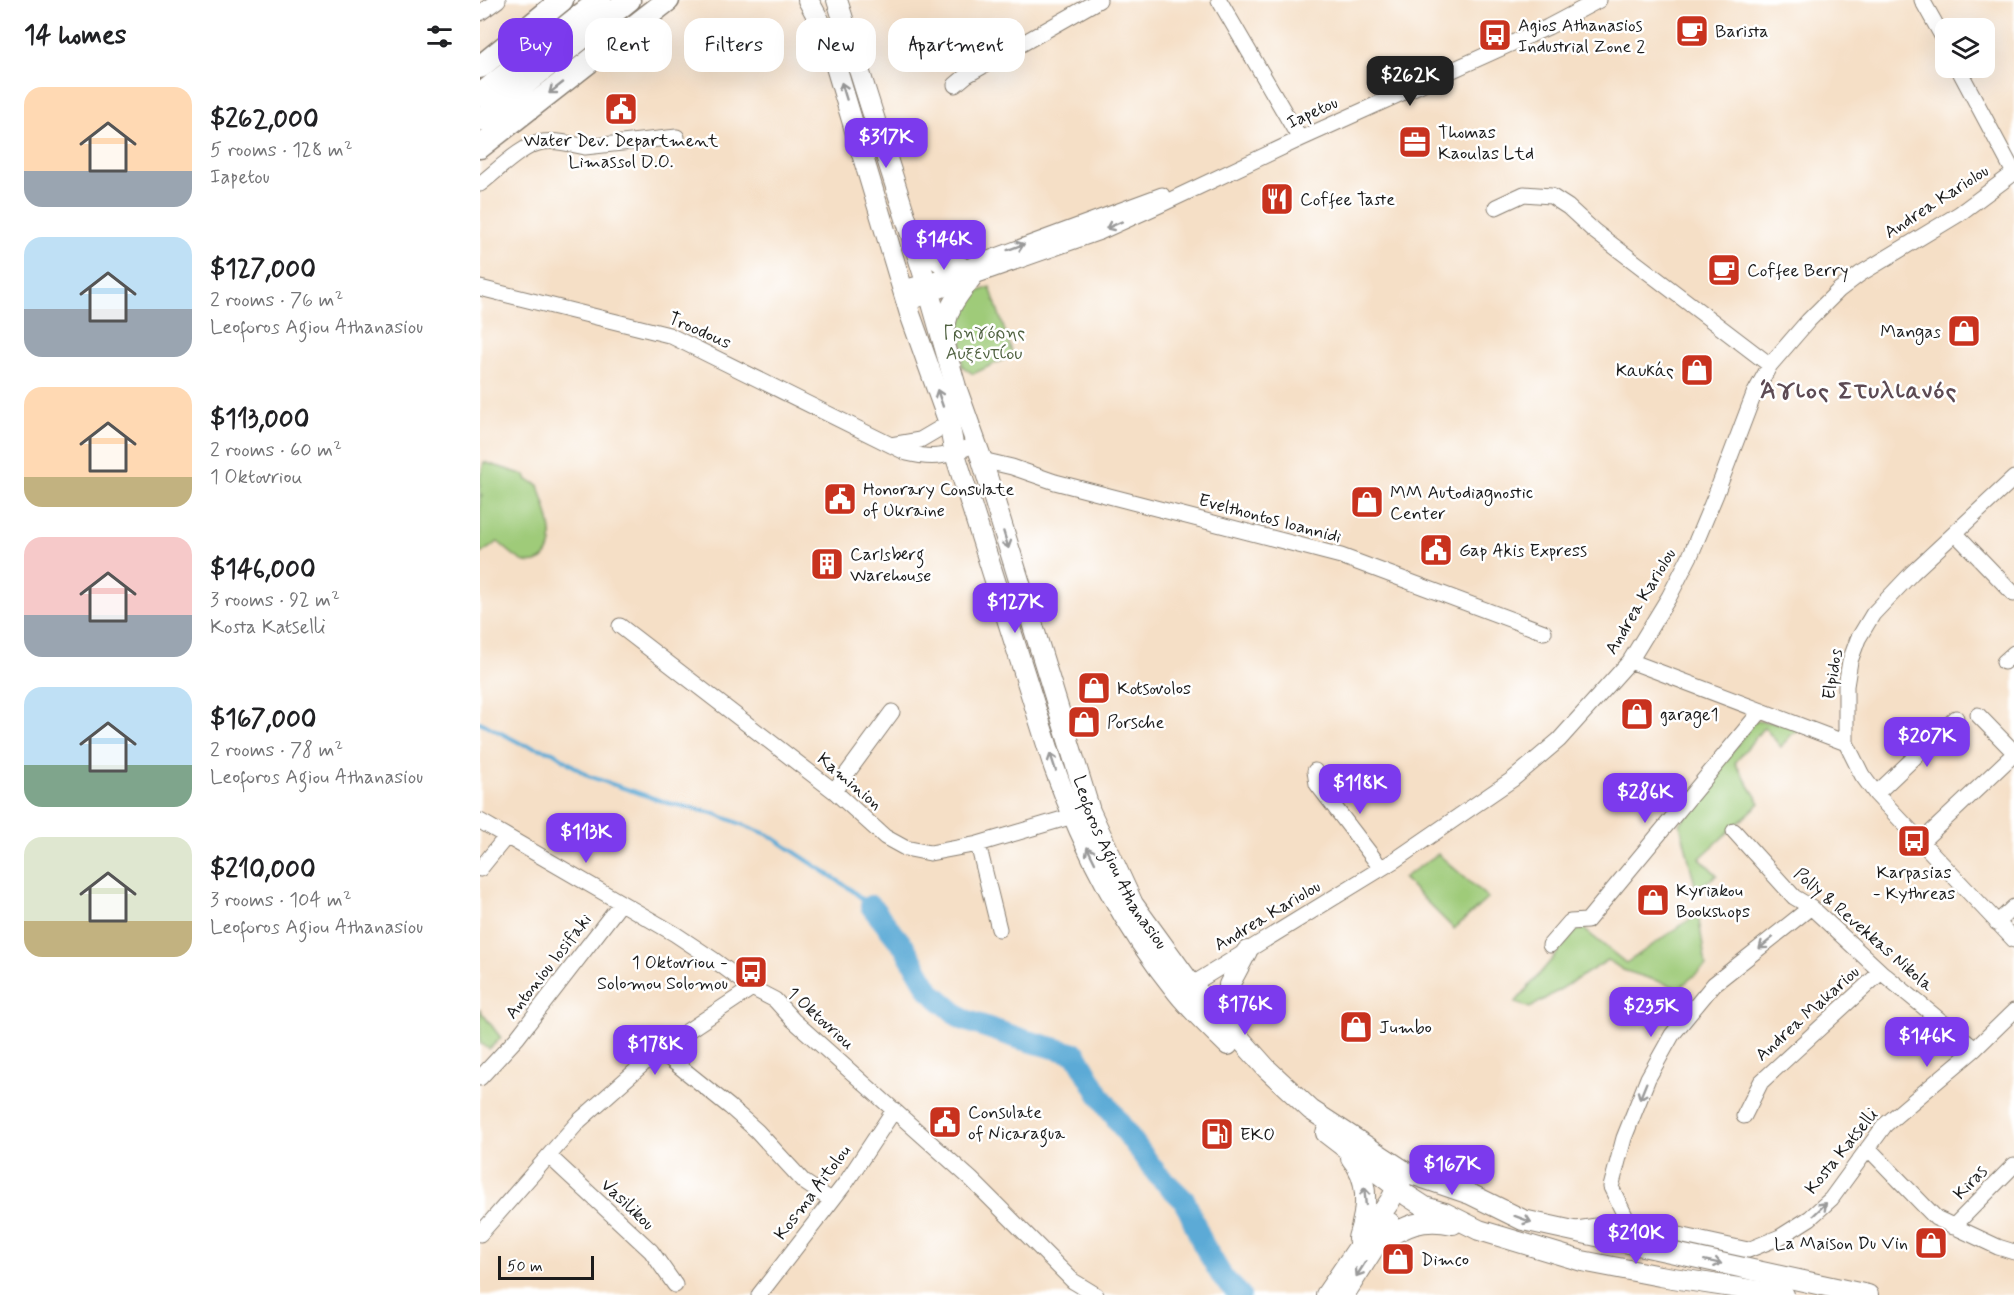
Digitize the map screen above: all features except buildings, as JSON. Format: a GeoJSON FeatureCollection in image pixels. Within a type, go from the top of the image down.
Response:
{"type":"FeatureCollection","features":[{"type":"Feature","properties":{"kind":"highway"},"geometry":{"type":"LineString","coordinates":[[480,67],[561,0]]}},
{"type":"Feature","properties":{"kind":"highway"},"geometry":{"type":"LineString","coordinates":[[480,95],[600,0]]}},
{"type":"Feature","properties":{"kind":"highway"},"geometry":{"type":"LineString","coordinates":[[480,120],[629,0]]}},
{"type":"Feature","properties":{"kind":"highway"},"geometry":{"type":"LineString","coordinates":[[480,147],[668,0]]}},
{"type":"Feature","properties":{"kind":"main road","name":"Leoforos Agiou Athanasiou"},"geometry":{"type":"LineString","coordinates":[[808,0],[819,20],[834,60],[905,296],[949,423],[955,454],[1054,767],[1081,814]]}},
{"type":"Feature","properties":{"kind":"main road","name":"Leoforos Agiou Athanasiou"},"geometry":{"type":"LineString","coordinates":[[837,0],[928,288],[956,387],[979,452],[1096,865],[1132,931],[1185,988],[1260,1078],[1288,1104],[1341,1145],[1407,1184],[1470,1194],[1524,1220],[1868,1295]]}},
{"type":"Feature","properties":{"kind":"main road"},"geometry":{"type":"LineString","coordinates":[[905,220],[939,261],[966,272],[946,315],[944,342]]}},
{"type":"Feature","properties":{"kind":"main road"},"geometry":{"type":"LineString","coordinates":[[1233,1031],[1228,1008],[1229,985],[1247,951]]}},
{"type":"Feature","properties":{"kind":"main road","name":"Leoforos Agiou Athanasiou"},"geometry":{"type":"LineString","coordinates":[[1185,988],[1233,1031],[1267,1069],[1311,1110],[1407,1184],[1425,1207],[1445,1213],[1479,1230],[1587,1262],[1784,1295]]}},
{"type":"Feature","properties":{"kind":"main road"},"geometry":{"type":"LineString","coordinates":[[1341,1145],[1356,1163],[1365,1193],[1366,1211],[1354,1252]]}},
{"type":"Feature","properties":{"kind":"main road"},"geometry":{"type":"LineString","coordinates":[[1344,1295],[1377,1243],[1407,1184]]}},
{"type":"Feature","properties":{"kind":"main road"},"geometry":{"type":"LineString","coordinates":[[1326,1295],[1390,1201],[1407,1184]]}},
{"type":"Feature","properties":{"kind":"main road"},"geometry":{"type":"LineString","coordinates":[[1377,1243],[1402,1228],[1420,1222],[1443,1222],[1479,1230]]}},
{"type":"Feature","properties":{"kind":"street"},"geometry":{"type":"LineString","coordinates":[[480,14],[498,0]]}},
{"type":"Feature","properties":{"kind":"street"},"geometry":{"type":"LineString","coordinates":[[955,85],[967,75],[1099,0]]}},
{"type":"Feature","properties":{"kind":"street"},"geometry":{"type":"LineString","coordinates":[[1219,0],[1300,139]]}},
{"type":"Feature","properties":{"kind":"street","name":"Iapetou"},"geometry":{"type":"LineString","coordinates":[[905,296],[1130,205],[1205,183],[1548,27],[1599,0]]}},
{"type":"Feature","properties":{"kind":"street"},"geometry":{"type":"LineString","coordinates":[[1922,0],[1935,23]]}},
{"type":"Feature","properties":{"kind":"street"},"geometry":{"type":"LineString","coordinates":[[1964,78],[2014,173]]}},
{"type":"Feature","properties":{"kind":"street"},"geometry":{"type":"LineString","coordinates":[[480,184],[517,155],[542,142],[585,147],[677,137]]}},
{"type":"Feature","properties":{"kind":"street","name":"Andrea Kariolou"},"geometry":{"type":"LineString","coordinates":[[1185,988],[1381,868],[1513,779],[1559,740],[1630,661],[1669,597],[1691,554],[1754,394],[1770,365],[1808,321],[1839,290],[1860,274],[1959,214],[2014,173]]}},
{"type":"Feature","properties":{"kind":"street"},"geometry":{"type":"LineString","coordinates":[[1496,207],[1524,194],[1551,196],[1770,365]]}},
{"type":"Feature","properties":{"kind":"street","name":"Troodous"},"geometry":{"type":"LineString","coordinates":[[480,288],[669,335],[907,453],[932,458],[979,452]]}},
{"type":"Feature","properties":{"kind":"street"},"geometry":{"type":"LineString","coordinates":[[891,445],[920,440],[949,423]]}},
{"type":"Feature","properties":{"kind":"street","name":"Evelthontos Ioannidi"},"geometry":{"type":"LineString","coordinates":[[979,452],[1012,467],[1055,482],[1341,556],[1544,632]]}},
{"type":"Feature","properties":{"kind":"street","name":"Elpidos"},"geometry":{"type":"LineString","coordinates":[[2014,478],[1912,573],[1873,614],[1858,639],[1850,661],[1846,686],[1846,743],[1862,775],[1876,794],[2014,940]]}},
{"type":"Feature","properties":{"kind":"street"},"geometry":{"type":"LineString","coordinates":[[1956,534],[2014,594]]}},
{"type":"Feature","properties":{"kind":"street","name":"Kaminion"},"geometry":{"type":"LineString","coordinates":[[620,626],[834,791],[885,837],[905,848],[930,853],[978,844],[1081,814]]}},
{"type":"Feature","properties":{"kind":"street"},"geometry":{"type":"LineString","coordinates":[[1630,661],[1846,743]]}},
{"type":"Feature","properties":{"kind":"street"},"geometry":{"type":"LineString","coordinates":[[834,791],[892,712]]}},
{"type":"Feature","properties":{"kind":"street"},"geometry":{"type":"LineString","coordinates":[[1550,945],[1570,922],[1587,921],[1760,712]]}},
{"type":"Feature","properties":{"kind":"street"},"geometry":{"type":"LineString","coordinates":[[1921,842],[2014,753],[1978,715]]}},
{"type":"Feature","properties":{"kind":"street"},"geometry":{"type":"LineString","coordinates":[[1876,794],[1956,718]]}},
{"type":"Feature","properties":{"kind":"street"},"geometry":{"type":"LineString","coordinates":[[1315,771],[1317,784],[1381,868]]}},
{"type":"Feature","properties":{"kind":"street","name":"1 Oktovriou"},"geometry":{"type":"LineString","coordinates":[[480,822],[621,903],[714,960],[752,988],[775,1000],[793,1020],[972,1179],[1073,1281],[1096,1295]]}},
{"type":"Feature","properties":{"kind":"street","name":"Polly & Revekkas Nikola"},"geometry":{"type":"LineString","coordinates":[[1734,831],[1794,897],[1811,907],[1881,972],[1975,1049]]}},
{"type":"Feature","properties":{"kind":"street"},"geometry":{"type":"LineString","coordinates":[[480,869],[506,837]]}},
{"type":"Feature","properties":{"kind":"street"},"geometry":{"type":"LineString","coordinates":[[978,844],[999,929]]}},
{"type":"Feature","properties":{"kind":"street","name":"Antoniou Iosifaki"},"geometry":{"type":"LineString","coordinates":[[480,1078],[517,1038],[621,903]]}},
{"type":"Feature","properties":{"kind":"street"},"geometry":{"type":"LineString","coordinates":[[1629,1224],[1611,1187],[1624,1138],[1648,1078],[1672,1035],[1714,984],[1811,907]]}},
{"type":"Feature","properties":{"kind":"street"},"geometry":{"type":"LineString","coordinates":[[1997,923],[2014,907]]}},
{"type":"Feature","properties":{"kind":"street","name":"Andrea Makariou"},"geometry":{"type":"LineString","coordinates":[[1744,1116],[1761,1082],[1881,972]]}},
{"type":"Feature","properties":{"kind":"street"},"geometry":{"type":"LineString","coordinates":[[480,1234],[579,1121],[659,1050],[752,988]]}},
{"type":"Feature","properties":{"kind":"street","name":"Kosta Katselli"},"geometry":{"type":"LineString","coordinates":[[1566,1230],[1609,1224],[1629,1224],[1748,1250],[1780,1237],[1810,1218],[1831,1199],[1884,1125],[1975,1049],[2014,1011]]}},
{"type":"Feature","properties":{"kind":"street"},"geometry":{"type":"LineString","coordinates":[[659,1050],[757,1131],[804,1182],[831,1200]]}},
{"type":"Feature","properties":{"kind":"street","name":"Kosma Aitolou"},"geometry":{"type":"LineString","coordinates":[[759,1295],[847,1181],[894,1110]]}},
{"type":"Feature","properties":{"kind":"street"},"geometry":{"type":"LineString","coordinates":[[1868,1148],[1936,1218],[1998,1247],[2014,1252]]}},
{"type":"Feature","properties":{"kind":"street","name":"Vasilikou"},"geometry":{"type":"LineString","coordinates":[[549,1156],[651,1251],[675,1285]]}},
{"type":"Feature","properties":{"kind":"street","name":"Kiras"},"geometry":{"type":"LineString","coordinates":[[1953,1227],[2014,1165]]}},
{"type":"Feature","properties":{"kind":"green space","name":"Γρηγόρης Αυξεντίου"},"geometry":{"type":"Polygon","coordinates":[[[990,287],[1013,355],[973,374],[962,366],[962,338],[957,314],[964,302],[990,287]]]}},
{"type":"Feature","properties":{"kind":"green space"},"geometry":{"type":"Polygon","coordinates":[[[484,462],[525,475],[527,480],[539,485],[548,515],[551,537],[546,555],[539,561],[530,563],[522,561],[498,542],[480,554],[480,496],[482,496],[480,477],[484,462]]]}},
{"type":"Feature","properties":{"kind":"green space"},"geometry":{"type":"Polygon","coordinates":[[[1754,721],[1782,723],[1800,731],[1793,733],[1781,747],[1764,727],[1735,763],[1760,803],[1700,858],[1717,875],[1696,889],[1680,824],[1754,721]]]}},
{"type":"Feature","properties":{"kind":"green space"},"geometry":{"type":"Polygon","coordinates":[[[1438,854],[1488,898],[1454,929],[1403,878],[1438,854]]]}},
{"type":"Feature","properties":{"kind":"green space"},"geometry":{"type":"Polygon","coordinates":[[[1698,914],[1706,966],[1679,988],[1623,970],[1608,960],[1530,1008],[1515,1003],[1580,926],[1626,963],[1698,914]]]}},
{"type":"Feature","properties":{"kind":"green space"},"geometry":{"type":"Polygon","coordinates":[[[480,1010],[501,1038],[489,1049],[480,1043],[480,1010]]]}},
{"type":"Feature","properties":{"kind":"waterway"},"geometry":{"type":"LineString","coordinates":[[480,722],[522,744],[553,752],[588,776],[668,803],[713,813],[769,835],[849,888],[871,906]]}},
{"type":"Feature","properties":{"kind":"waterway"},"geometry":{"type":"LineString","coordinates":[[871,906],[905,948],[930,991],[962,1019],[1024,1040],[1076,1054],[1099,1094],[1157,1174],[1185,1201],[1203,1244],[1223,1278],[1240,1295]]}},
{"type":"Feature","properties":{"kind":"place","name":"Barista"},"geometry":{"type":"Point","coordinates":[1692,31]}},
{"type":"Feature","properties":{"kind":"place","name":"Agios Athanasios Industrial Zone 2"},"geometry":{"type":"Point","coordinates":[1495,35]}},
{"type":"Feature","properties":{"kind":"place","name":"Water Dev. Department Limassol D.O."},"geometry":{"type":"Point","coordinates":[621,109]}},
{"type":"Feature","properties":{"kind":"place","name":"Thomas Kaoulas Ltd"},"geometry":{"type":"Point","coordinates":[1415,142]}},
{"type":"Feature","properties":{"kind":"place","name":"Coffee Taste"},"geometry":{"type":"Point","coordinates":[1277,199]}},
{"type":"Feature","properties":{"kind":"place","name":"Coffee Berry"},"geometry":{"type":"Point","coordinates":[1724,270]}},
{"type":"Feature","properties":{"kind":"place","name":"Mangas"},"geometry":{"type":"Point","coordinates":[1964,331]}},
{"type":"Feature","properties":{"kind":"place","name":"Καυκάς"},"geometry":{"type":"Point","coordinates":[1697,370]}},
{"type":"Feature","properties":{"kind":"place","name":"Honorary Consulate of Ukraine"},"geometry":{"type":"Point","coordinates":[840,499]}},
{"type":"Feature","properties":{"kind":"place","name":"MM Autodiagnostic Center"},"geometry":{"type":"Point","coordinates":[1367,502]}},
{"type":"Feature","properties":{"kind":"place","name":"Gap Akis Express"},"geometry":{"type":"Point","coordinates":[1436,550]}},
{"type":"Feature","properties":{"kind":"place","name":"Carlsberg Warehouse"},"geometry":{"type":"Point","coordinates":[827,564]}},
{"type":"Feature","properties":{"kind":"place","name":"Kotsovolos"},"geometry":{"type":"Point","coordinates":[1094,688]}},
{"type":"Feature","properties":{"kind":"place","name":"garage1"},"geometry":{"type":"Point","coordinates":[1637,714]}},
{"type":"Feature","properties":{"kind":"place","name":"Porsche"},"geometry":{"type":"Point","coordinates":[1084,722]}},
{"type":"Feature","properties":{"kind":"place","name":"Karpasias - Kythreas"},"geometry":{"type":"Point","coordinates":[1914,841]}},
{"type":"Feature","properties":{"kind":"place","name":"Kyriakou Bookshops"},"geometry":{"type":"Point","coordinates":[1653,900]}},
{"type":"Feature","properties":{"kind":"place","name":"1 Oktovriou - Solomou Solomou"},"geometry":{"type":"Point","coordinates":[751,972]}},
{"type":"Feature","properties":{"kind":"place","name":"Jumbo"},"geometry":{"type":"Point","coordinates":[1356,1027]}},
{"type":"Feature","properties":{"kind":"place","name":"Consulate of Nicaragua"},"geometry":{"type":"Point","coordinates":[945,1122]}},
{"type":"Feature","properties":{"kind":"place","name":"EKO"},"geometry":{"type":"Point","coordinates":[1217,1134]}},
{"type":"Feature","properties":{"kind":"place","name":"La Maison Du Vin"},"geometry":{"type":"Point","coordinates":[1931,1243]}},
{"type":"Feature","properties":{"kind":"place","name":"Dimco"},"geometry":{"type":"Point","coordinates":[1398,1259]}},
{"type":"Feature","properties":{"kind":"district","name":"Άγιος Στυλιανός"},"geometry":{"type":"Point","coordinates":[1859,390]}}]}
